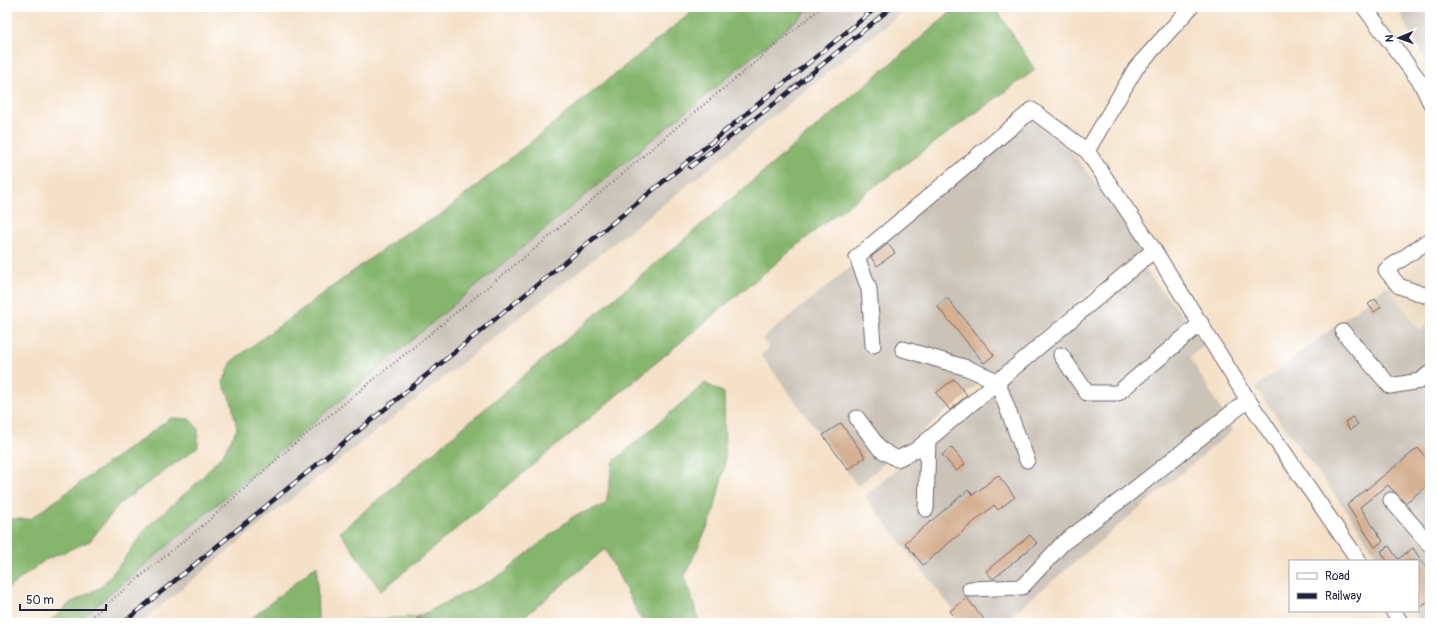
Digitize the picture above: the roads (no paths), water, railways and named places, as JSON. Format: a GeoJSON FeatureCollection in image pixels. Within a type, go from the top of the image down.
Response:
{"type":"FeatureCollection","features":[{"type":"Feature","properties":{"kind":"lane"},"geometry":{"type":"LineString","coordinates":[[1088,151],[1136,68],[1191,7]]}},
{"type":"Feature","properties":{"kind":"lane"},"geometry":{"type":"LineString","coordinates":[[1364,7],[1421,83],[1430,102]]}},
{"type":"Feature","properties":{"kind":"lane"},"geometry":{"type":"LineString","coordinates":[[873,345],[869,288],[857,257],[1032,110],[1088,151],[1201,323],[1248,400],[1357,560]]}},
{"type":"Feature","properties":{"kind":"lane"},"geometry":{"type":"LineString","coordinates":[[1424,294],[1399,286],[1386,270],[1430,241]]}},
{"type":"Feature","properties":{"kind":"lane"},"geometry":{"type":"LineString","coordinates":[[857,418],[880,449],[897,459],[916,450],[1154,250]]}},
{"type":"Feature","properties":{"kind":"lane"},"geometry":{"type":"LineString","coordinates":[[1061,356],[1087,393],[1118,393],[1201,323]]}},
{"type":"Feature","properties":{"kind":"lane"},"geometry":{"type":"LineString","coordinates":[[1343,332],[1390,386],[1420,381],[1430,373]]}},
{"type":"Feature","properties":{"kind":"lane"},"geometry":{"type":"LineString","coordinates":[[903,349],[967,368],[997,381],[1027,460]]}},
{"type":"Feature","properties":{"kind":"lane"},"geometry":{"type":"LineString","coordinates":[[970,589],[1022,587],[1063,543],[1126,496],[1248,400]]}},
{"type":"Feature","properties":{"kind":"lane"},"geometry":{"type":"LineString","coordinates":[[926,509],[928,440]]}},
{"type":"Feature","properties":{"kind":"lane"},"geometry":{"type":"LineString","coordinates":[[1391,500],[1430,545]]}},
{"type":"Feature","properties":{"kind":"lane"},"geometry":{"type":"LineString","coordinates":[[1394,612],[1401,623]]}},
{"type":"Feature","properties":{"kind":"railway"},"geometry":{"type":"LineString","coordinates":[[123,623],[877,7]]}},
{"type":"Feature","properties":{"kind":"railway"},"geometry":{"type":"LineString","coordinates":[[690,167],[778,101],[892,7]]}}]}
